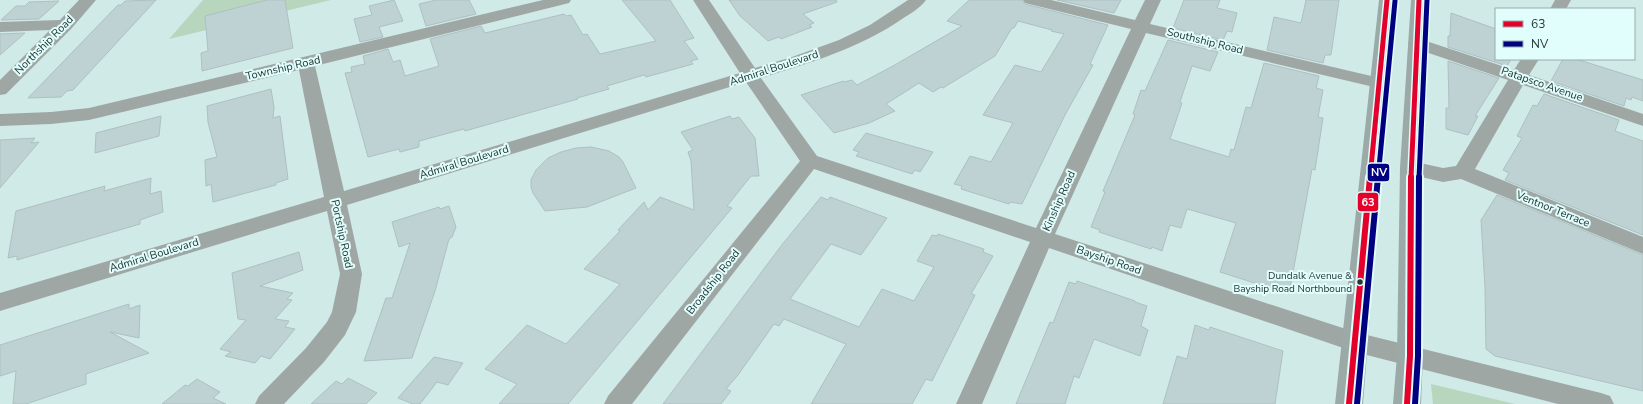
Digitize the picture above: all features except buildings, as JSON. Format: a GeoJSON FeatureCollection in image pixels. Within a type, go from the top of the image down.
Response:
{"type":"FeatureCollection","features":[{"type":"Feature","properties":{"kind":"main road"},"geometry":{"type":"LineString","coordinates":[[1348,404],[1387,0]]}},
{"type":"Feature","properties":{"kind":"main road"},"geometry":{"type":"LineString","coordinates":[[1407,404],[1410,356],[1411,168],[1419,0]]}},
{"type":"Feature","properties":{"kind":"street","name":"Northship Road"},"geometry":{"type":"LineString","coordinates":[[0,90],[66,25],[88,0]]}},
{"type":"Feature","properties":{"kind":"street","name":"Township Road"},"geometry":{"type":"LineString","coordinates":[[0,120],[51,118],[89,114],[306,63],[498,7],[563,0]]}},
{"type":"Feature","properties":{"kind":"street"},"geometry":{"type":"LineString","coordinates":[[701,0],[751,76],[810,161]]}},
{"type":"Feature","properties":{"kind":"street","name":"Admiral Boulevard"},"geometry":{"type":"LineString","coordinates":[[0,302],[798,61],[845,44],[901,14],[918,0]]}},
{"type":"Feature","properties":{"kind":"street","name":"Southship Road"},"geometry":{"type":"LineString","coordinates":[[1031,0],[1378,83]]}},
{"type":"Feature","properties":{"kind":"street","name":"Kinship Road"},"geometry":{"type":"LineString","coordinates":[[968,404],[1066,184],[1153,0]]}},
{"type":"Feature","properties":{"kind":"street"},"geometry":{"type":"LineString","coordinates":[[0,27],[66,25]]}},
{"type":"Feature","properties":{"kind":"street","name":"Patapsco Avenue"},"geometry":{"type":"LineString","coordinates":[[1417,43],[1643,120]]}},
{"type":"Feature","properties":{"kind":"street"},"geometry":{"type":"LineString","coordinates":[[1411,168],[1443,175],[1463,172],[1529,60]]}},
{"type":"Feature","properties":{"kind":"street","name":"Portship Road"},"geometry":{"type":"LineString","coordinates":[[268,404],[315,355],[336,328],[344,312],[351,274],[306,63]]}},
{"type":"Feature","properties":{"kind":"street","name":"Bayship Road"},"geometry":{"type":"LineString","coordinates":[[810,161],[1355,342],[1601,404]]}},
{"type":"Feature","properties":{"kind":"street","name":"Broadship Road"},"geometry":{"type":"LineString","coordinates":[[617,404],[810,161]]}},
{"type":"Feature","properties":{"kind":"street","name":"Ventnor Terrace"},"geometry":{"type":"LineString","coordinates":[[1463,172],[1643,246]]}},
{"type":"Feature","properties":{"kind":"green space"},"geometry":{"type":"Polygon","coordinates":[[[203,0],[331,0],[169,39],[203,0]]]}},
{"type":"Feature","properties":{"kind":"green space"},"geometry":{"type":"Polygon","coordinates":[[[1431,384],[1515,404],[1433,404],[1431,384]]]}},
{"type":"Feature","properties":{"kind":"transit line","name":"63"},"geometry":{"type":"LineString","coordinates":[[1349,404],[1387,0]]}},
{"type":"Feature","properties":{"kind":"transit line","name":"63"},"geometry":{"type":"LineString","coordinates":[[1407,404],[1410,356],[1411,168],[1419,0]]}},
{"type":"Feature","properties":{"kind":"transit line","name":"NV"},"geometry":{"type":"LineString","coordinates":[[1415,404],[1418,356],[1419,168],[1427,0]]}},
{"type":"Feature","properties":{"kind":"transit line","name":"NV"},"geometry":{"type":"LineString","coordinates":[[1357,404],[1395,1]]}},
{"type":"Feature","properties":{"kind":"place","name":"Dundalk Avenue & Bayship Road Northbound"},"geometry":{"type":"Point","coordinates":[1360,282]}}]}
